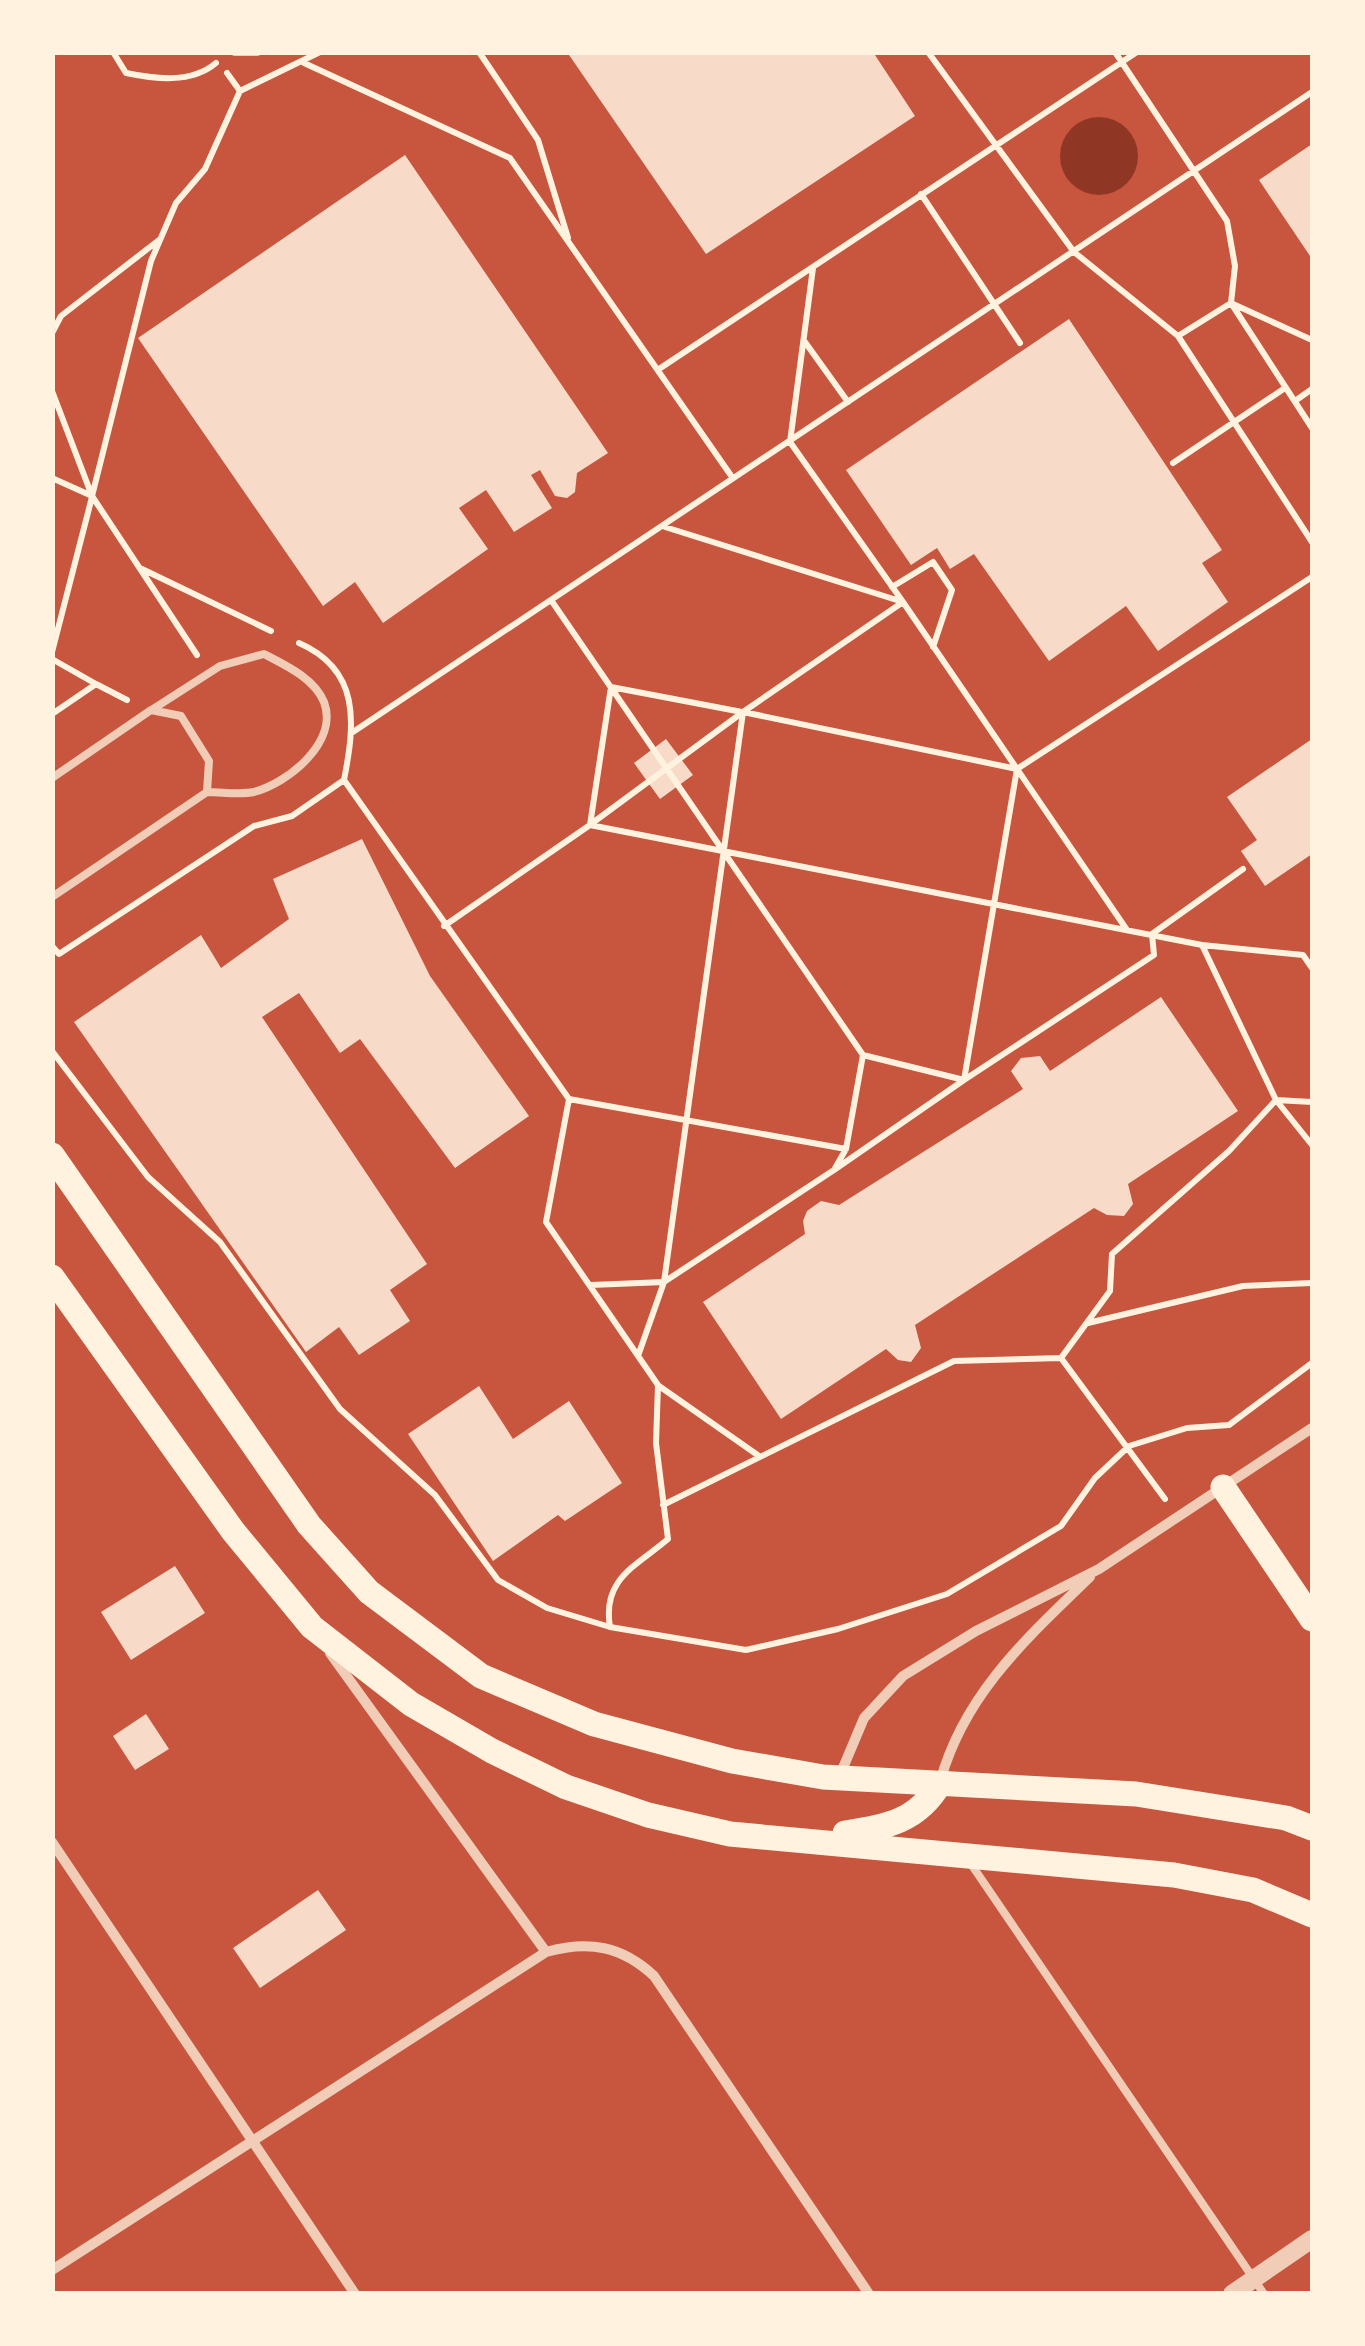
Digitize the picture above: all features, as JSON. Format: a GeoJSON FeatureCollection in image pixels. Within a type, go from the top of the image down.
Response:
{"type":"FeatureCollection","features":[{"type":"Feature","properties":{"kind":"main road"},"geometry":{"type":"LineString","coordinates":[[52,1155],[309,1525],[368,1592],[482,1676],[542,1705],[653,1741],[732,1761],[838,1778],[1136,1794],[1286,1818],[1312,1828]]}},
{"type":"Feature","properties":{"kind":"main road"},"geometry":{"type":"LineString","coordinates":[[52,1277],[234,1531],[312,1626],[411,1704],[566,1787],[648,1815],[730,1834],[811,1838],[967,1858],[1174,1874],[1252,1890],[1312,1915]]}},
{"type":"Feature","properties":{"kind":"main road"},"geometry":{"type":"LineString","coordinates":[[1222,1487],[1312,1619]]}},
{"type":"Feature","properties":{"kind":"main road"},"geometry":{"type":"LineString","coordinates":[[811,1838],[889,1827],[928,1805],[940,1782]]}},
{"type":"Feature","properties":{"kind":"street"},"geometry":{"type":"LineString","coordinates":[[838,1778],[864,1718],[903,1676],[990,1624],[1100,1569],[1312,1428]]}},
{"type":"Feature","properties":{"kind":"street"},"geometry":{"type":"LineString","coordinates":[[940,1782],[955,1735],[972,1704],[1034,1630],[1100,1569]]}},
{"type":"Feature","properties":{"kind":"street"},"geometry":{"type":"LineString","coordinates":[[312,1626],[546,1952]]}},
{"type":"Feature","properties":{"kind":"street"},"geometry":{"type":"LineString","coordinates":[[54,1849],[355,2294]]}},
{"type":"Feature","properties":{"kind":"street"},"geometry":{"type":"LineString","coordinates":[[52,2270],[546,1952],[571,1945],[603,1946],[632,1956],[654,1976],[869,2294]]}},
{"type":"Feature","properties":{"kind":"street"},"geometry":{"type":"LineString","coordinates":[[1232,2294],[1260,2286],[1312,2239]]}},
{"type":"Feature","properties":{"kind":"lane"},"geometry":{"type":"LineString","coordinates":[[235,52],[257,52]]}},
{"type":"Feature","properties":{"kind":"lane"},"geometry":{"type":"LineString","coordinates":[[52,778],[220,666],[264,654],[302,675],[324,703],[324,736],[295,772],[254,792],[207,792],[52,898]]}},
{"type":"Feature","properties":{"kind":"lane"},"geometry":{"type":"LineString","coordinates":[[151,710],[180,716],[194,734],[209,762],[207,792]]}},
{"type":"Feature","properties":{"kind":"lane"},"geometry":{"type":"LineString","coordinates":[[967,1858],[1260,2286]]}},
{"type":"Feature","properties":{"kind":"path"},"geometry":{"type":"LineString","coordinates":[[113,52],[126,73],[154,79],[181,78],[209,69],[219,61],[240,91]]}},
{"type":"Feature","properties":{"kind":"path"},"geometry":{"type":"LineString","coordinates":[[144,690],[129,701],[52,656],[150,260],[176,203],[204,169],[240,91],[320,52]]}},
{"type":"Feature","properties":{"kind":"path"},"geometry":{"type":"LineString","coordinates":[[479,52],[538,140],[570,244]]}},
{"type":"Feature","properties":{"kind":"path"},"geometry":{"type":"LineString","coordinates":[[928,52],[1074,252],[1178,336],[1312,542]]}},
{"type":"Feature","properties":{"kind":"path"},"geometry":{"type":"LineString","coordinates":[[1114,52],[1191,174],[1227,221],[1236,266],[1232,304],[1312,428]]}},
{"type":"Feature","properties":{"kind":"path"},"geometry":{"type":"LineString","coordinates":[[659,369],[1137,52]]}},
{"type":"Feature","properties":{"kind":"path"},"geometry":{"type":"LineString","coordinates":[[304,63],[510,158],[732,477]]}},
{"type":"Feature","properties":{"kind":"path"},"geometry":{"type":"LineString","coordinates":[[52,946],[60,954],[254,826],[292,816],[344,780],[353,732],[1312,92]]}},
{"type":"Feature","properties":{"kind":"path"},"geometry":{"type":"LineString","coordinates":[[920,194],[1020,343]]}},
{"type":"Feature","properties":{"kind":"path"},"geometry":{"type":"LineString","coordinates":[[52,333],[61,316],[160,239]]}},
{"type":"Feature","properties":{"kind":"path"},"geometry":{"type":"LineString","coordinates":[[813,268],[790,442],[1128,930]]}},
{"type":"Feature","properties":{"kind":"path"},"geometry":{"type":"LineString","coordinates":[[1178,336],[1232,304]]}},
{"type":"Feature","properties":{"kind":"path"},"geometry":{"type":"LineString","coordinates":[[1232,304],[1312,340]]}},
{"type":"Feature","properties":{"kind":"path"},"geometry":{"type":"LineString","coordinates":[[805,342],[848,402]]}},
{"type":"Feature","properties":{"kind":"path"},"geometry":{"type":"LineString","coordinates":[[1173,464],[1285,388]]}},
{"type":"Feature","properties":{"kind":"path"},"geometry":{"type":"LineString","coordinates":[[1294,402],[1312,389]]}},
{"type":"Feature","properties":{"kind":"path"},"geometry":{"type":"LineString","coordinates":[[52,391],[92,496],[195,658],[213,646]]}},
{"type":"Feature","properties":{"kind":"path"},"geometry":{"type":"LineString","coordinates":[[52,478],[92,496]]}},
{"type":"Feature","properties":{"kind":"path"},"geometry":{"type":"LineString","coordinates":[[664,526],[903,602]]}},
{"type":"Feature","properties":{"kind":"path"},"geometry":{"type":"LineString","coordinates":[[892,587],[933,562],[952,590],[934,647]]}},
{"type":"Feature","properties":{"kind":"path"},"geometry":{"type":"LineString","coordinates":[[141,568],[286,638]]}},
{"type":"Feature","properties":{"kind":"path"},"geometry":{"type":"LineString","coordinates":[[610,687],[1017,769],[1312,576]]}},
{"type":"Feature","properties":{"kind":"path"},"geometry":{"type":"LineString","coordinates":[[552,600],[864,1055],[964,1080]]}},
{"type":"Feature","properties":{"kind":"path"},"geometry":{"type":"LineString","coordinates":[[444,926],[903,602]]}},
{"type":"Feature","properties":{"kind":"path"},"geometry":{"type":"LineString","coordinates":[[251,634],[262,633]]}},
{"type":"Feature","properties":{"kind":"path"},"geometry":{"type":"LineString","coordinates":[[52,714],[96,684]]}},
{"type":"Feature","properties":{"kind":"path"},"geometry":{"type":"LineString","coordinates":[[590,825],[610,687]]}},
{"type":"Feature","properties":{"kind":"path"},"geometry":{"type":"LineString","coordinates":[[638,1356],[664,1282],[743,712]]}},
{"type":"Feature","properties":{"kind":"path"},"geometry":{"type":"LineString","coordinates":[[964,1080],[1017,769]]}},
{"type":"Feature","properties":{"kind":"path"},"geometry":{"type":"LineString","coordinates":[[344,780],[570,1099],[846,1149]]}},
{"type":"Feature","properties":{"kind":"path"},"geometry":{"type":"LineString","coordinates":[[590,825],[1202,946],[1303,955],[1312,968]]}},
{"type":"Feature","properties":{"kind":"path"},"geometry":{"type":"LineString","coordinates":[[1152,934],[1243,869]]}},
{"type":"Feature","properties":{"kind":"path"},"geometry":{"type":"LineString","coordinates":[[589,1285],[664,1282],[1154,955],[1152,934]]}},
{"type":"Feature","properties":{"kind":"path"},"geometry":{"type":"LineString","coordinates":[[1202,946],[1276,1100],[1312,1145]]}},
{"type":"Feature","properties":{"kind":"path"},"geometry":{"type":"LineString","coordinates":[[52,1051],[148,1177],[220,1242],[340,1409],[434,1496],[498,1580],[546,1608],[610,1627],[746,1650],[838,1629],[948,1594],[1060,1526],[1095,1478],[1129,1446],[1187,1428],[1229,1424],[1312,1362]]}},
{"type":"Feature","properties":{"kind":"path"},"geometry":{"type":"LineString","coordinates":[[834,1170],[846,1149],[864,1055]]}},
{"type":"Feature","properties":{"kind":"path"},"geometry":{"type":"LineString","coordinates":[[570,1099],[546,1222],[658,1385],[760,1456]]}},
{"type":"Feature","properties":{"kind":"path"},"geometry":{"type":"LineString","coordinates":[[1062,1358],[1110,1292],[1112,1254],[1229,1150],[1276,1100],[1312,1102]]}},
{"type":"Feature","properties":{"kind":"path"},"geometry":{"type":"LineString","coordinates":[[1086,1324],[1243,1286],[1312,1283]]}},
{"type":"Feature","properties":{"kind":"path"},"geometry":{"type":"LineString","coordinates":[[663,1505],[954,1361],[1062,1358]]}},
{"type":"Feature","properties":{"kind":"path"},"geometry":{"type":"LineString","coordinates":[[1062,1358],[1177,1517]]}},
{"type":"Feature","properties":{"kind":"path"},"geometry":{"type":"LineString","coordinates":[[610,1627],[606,1604],[620,1577],[668,1539],[656,1444],[658,1385]]}},
{"type":"Feature","properties":{"kind":"shaded area"},"geometry":{"type":"Polygon","coordinates":[[[1099,117],[1127,128],[1138,156],[1127,184],[1099,195],[1071,184],[1060,156],[1071,128],[1099,117]]]}},
{"type":"Feature","properties":{"kind":"building"},"geometry":{"type":"Polygon","coordinates":[[[567,52],[873,52],[915,116],[706,254],[567,52]]]}},
{"type":"Feature","properties":{"kind":"building"},"geometry":{"type":"Polygon","coordinates":[[[1312,144],[1312,259],[1259,180],[1312,144]]]}},
{"type":"Feature","properties":{"kind":"building"},"geometry":{"type":"Polygon","coordinates":[[[405,155],[608,453],[577,473],[575,492],[567,498],[555,496],[540,470],[531,475],[552,508],[514,532],[486,490],[459,508],[488,549],[383,623],[355,582],[323,606],[138,338],[405,155]]]}},
{"type":"Feature","properties":{"kind":"building"},"geometry":{"type":"Polygon","coordinates":[[[1069,319],[1222,550],[1202,563],[1228,602],[1158,651],[1126,606],[1049,661],[974,554],[950,569],[937,548],[911,565],[846,470],[1069,319]]]}},
{"type":"Feature","properties":{"kind":"building"},"geometry":{"type":"Polygon","coordinates":[[[666,739],[693,775],[660,799],[634,763],[666,739]]]}},
{"type":"Feature","properties":{"kind":"building"},"geometry":{"type":"Polygon","coordinates":[[[1312,739],[1312,854],[1265,886],[1241,851],[1257,840],[1227,797],[1312,739]]]}},
{"type":"Feature","properties":{"kind":"building"},"geometry":{"type":"Polygon","coordinates":[[[362,839],[430,976],[529,1116],[455,1168],[360,1039],[340,1053],[299,993],[262,1017],[427,1264],[390,1290],[410,1321],[359,1355],[339,1327],[306,1352],[74,1022],[201,935],[221,968],[289,919],[273,879],[362,839]]]}},
{"type":"Feature","properties":{"kind":"building"},"geometry":{"type":"Polygon","coordinates":[[[1161,997],[1238,1111],[1128,1184],[1133,1204],[1124,1216],[1107,1215],[1094,1208],[915,1325],[921,1348],[911,1362],[898,1360],[886,1349],[781,1419],[703,1302],[805,1234],[803,1221],[807,1211],[821,1201],[839,1205],[1023,1089],[1011,1071],[1021,1058],[1040,1056],[1050,1071],[1161,997]]]}},
{"type":"Feature","properties":{"kind":"building"},"geometry":{"type":"Polygon","coordinates":[[[479,1386],[513,1439],[569,1401],[622,1483],[565,1521],[558,1515],[493,1561],[408,1434],[479,1386]]]}},
{"type":"Feature","properties":{"kind":"building"},"geometry":{"type":"Polygon","coordinates":[[[175,1566],[205,1613],[131,1660],[101,1612],[175,1566]]]}},
{"type":"Feature","properties":{"kind":"building"},"geometry":{"type":"Polygon","coordinates":[[[146,1714],[169,1749],[135,1770],[113,1736],[146,1714]]]}},
{"type":"Feature","properties":{"kind":"building"},"geometry":{"type":"Polygon","coordinates":[[[318,1890],[346,1930],[260,1988],[233,1948],[318,1890]]]}}]}
